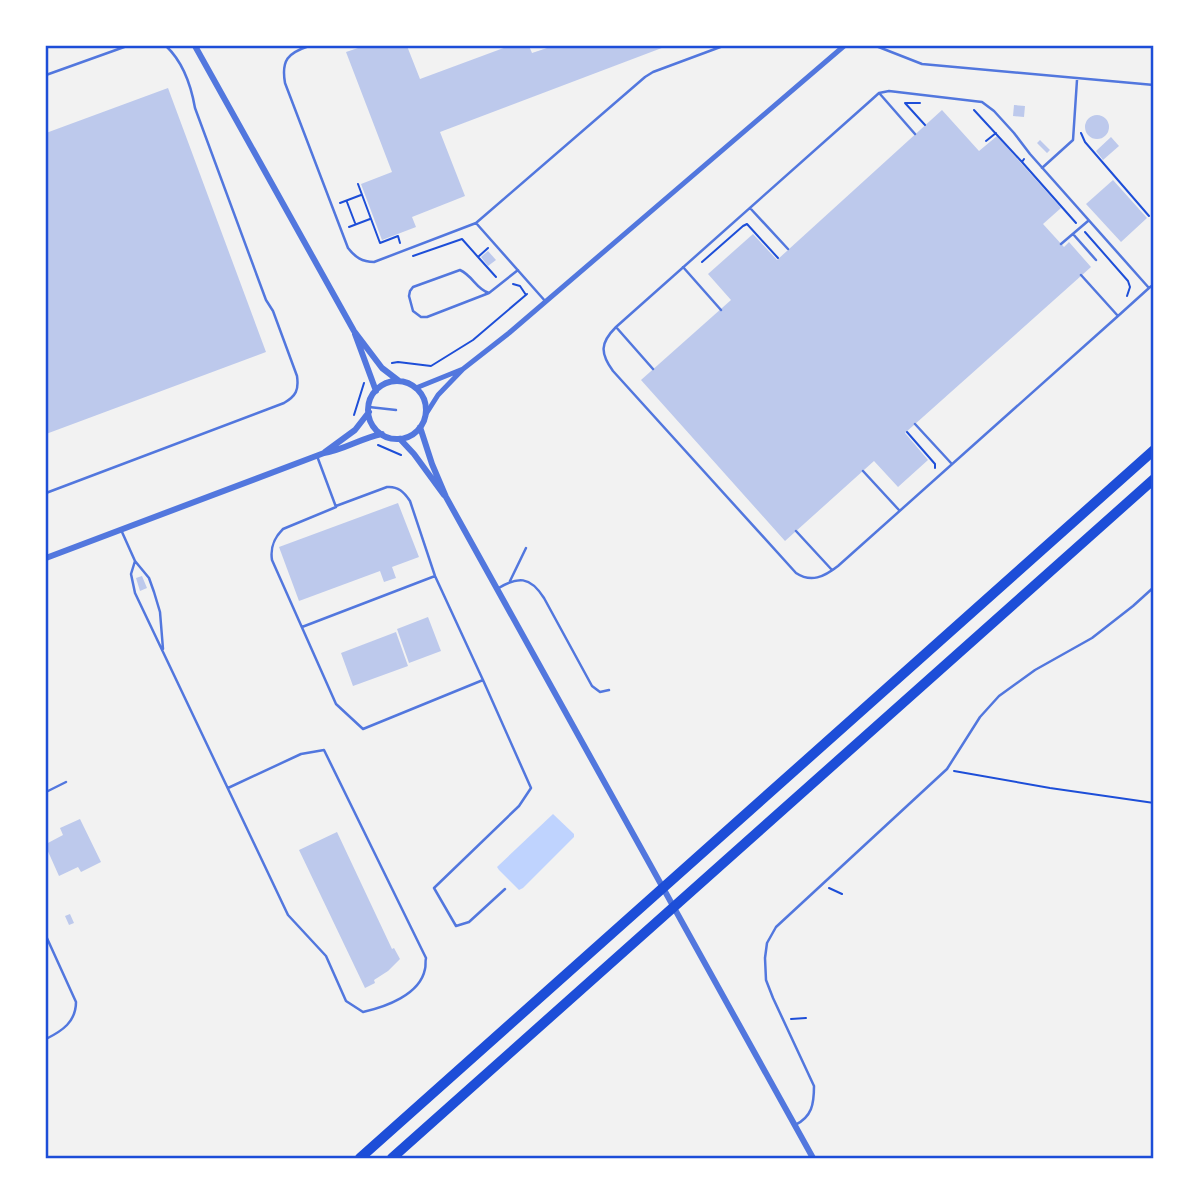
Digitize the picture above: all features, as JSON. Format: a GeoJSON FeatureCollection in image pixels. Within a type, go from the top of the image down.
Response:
{"type":"FeatureCollection","features":[{"type":"Feature","properties":{"kind":"highway"},"geometry":{"type":"LineString","coordinates":[[360,1158],[1153,450]]}},
{"type":"Feature","properties":{"kind":"highway"},"geometry":{"type":"LineString","coordinates":[[392,1158],[1153,479]]}},
{"type":"Feature","properties":{"kind":"street"},"geometry":{"type":"LineString","coordinates":[[195,46],[354,331],[382,368],[399,381]]}},
{"type":"Feature","properties":{"kind":"street"},"geometry":{"type":"LineString","coordinates":[[416,388],[463,369],[488,351],[844,46]]}},
{"type":"Feature","properties":{"kind":"street"},"geometry":{"type":"LineString","coordinates":[[354,331],[376,391]]}},
{"type":"Feature","properties":{"kind":"street"},"geometry":{"type":"LineString","coordinates":[[426,414],[424,400],[416,388],[399,381],[390,382],[376,391],[369,410],[370,420],[382,434],[400,439],[409,436],[420,427],[438,395],[463,369]]}},
{"type":"Feature","properties":{"kind":"street"},"geometry":{"type":"LineString","coordinates":[[320,454],[355,430],[369,410]]}},
{"type":"Feature","properties":{"kind":"street"},"geometry":{"type":"LineString","coordinates":[[420,427],[446,497],[813,1158]]}},
{"type":"Feature","properties":{"kind":"street"},"geometry":{"type":"LineString","coordinates":[[46,558],[320,454],[382,434]]}},
{"type":"Feature","properties":{"kind":"street"},"geometry":{"type":"LineString","coordinates":[[400,439],[446,497]]}},
{"type":"Feature","properties":{"kind":"lane"},"geometry":{"type":"LineString","coordinates":[[46,75],[127,46]]}},
{"type":"Feature","properties":{"kind":"lane"},"geometry":{"type":"LineString","coordinates":[[46,493],[284,403],[297,392],[297,376],[195,108],[192,91],[178,60],[166,46]]}},
{"type":"Feature","properties":{"kind":"lane"},"geometry":{"type":"LineString","coordinates":[[309,46],[291,54],[284,67],[285,83],[348,248],[352,254],[366,262],[374,262],[477,223],[653,72],[723,46]]}},
{"type":"Feature","properties":{"kind":"lane"},"geometry":{"type":"LineString","coordinates":[[876,46],[922,64],[1153,86]]}},
{"type":"Feature","properties":{"kind":"lane"},"geometry":{"type":"LineString","coordinates":[[1042,167],[1073,140],[1077,79]]}},
{"type":"Feature","properties":{"kind":"lane"},"geometry":{"type":"LineString","coordinates":[[1149,288],[987,104],[889,91],[879,93],[616,327],[606,338],[604,355],[613,371],[796,573],[804,578],[815,579],[832,571],[900,511],[1118,316],[1149,288],[1153,284]]}},
{"type":"Feature","properties":{"kind":"lane"},"geometry":{"type":"LineString","coordinates":[[879,93],[915,134]]}},
{"type":"Feature","properties":{"kind":"lane"},"geometry":{"type":"LineString","coordinates":[[750,208],[788,250]]}},
{"type":"Feature","properties":{"kind":"lane"},"geometry":{"type":"LineString","coordinates":[[1061,244],[1089,220]]}},
{"type":"Feature","properties":{"kind":"lane"},"geometry":{"type":"LineString","coordinates":[[477,223],[546,302]]}},
{"type":"Feature","properties":{"kind":"lane"},"geometry":{"type":"LineString","coordinates":[[1073,234],[1096,260]]}},
{"type":"Feature","properties":{"kind":"lane"},"geometry":{"type":"LineString","coordinates":[[683,267],[720,310]]}},
{"type":"Feature","properties":{"kind":"lane"},"geometry":{"type":"LineString","coordinates":[[489,293],[479,289],[468,274],[460,270],[418,284],[410,291],[409,301],[416,315],[427,317],[489,293],[518,270]]}},
{"type":"Feature","properties":{"kind":"lane"},"geometry":{"type":"LineString","coordinates":[[1082,275],[1118,316]]}},
{"type":"Feature","properties":{"kind":"lane"},"geometry":{"type":"LineString","coordinates":[[616,327],[653,369]]}},
{"type":"Feature","properties":{"kind":"lane"},"geometry":{"type":"LineString","coordinates":[[369,410],[396,410]]}},
{"type":"Feature","properties":{"kind":"lane"},"geometry":{"type":"LineString","coordinates":[[915,424],[952,464]]}},
{"type":"Feature","properties":{"kind":"lane"},"geometry":{"type":"LineString","coordinates":[[320,454],[336,507]]}},
{"type":"Feature","properties":{"kind":"lane"},"geometry":{"type":"LineString","coordinates":[[863,471],[900,511]]}},
{"type":"Feature","properties":{"kind":"lane"},"geometry":{"type":"LineString","coordinates":[[483,680],[363,729],[336,704],[272,560],[270,552],[277,534],[289,525],[387,487],[400,489],[410,501],[436,576],[483,680],[531,788],[519,806],[434,888],[456,926],[469,922],[505,889]]}},
{"type":"Feature","properties":{"kind":"lane"},"geometry":{"type":"LineString","coordinates":[[121,529],[135,561],[149,578],[160,612],[163,652]]}},
{"type":"Feature","properties":{"kind":"lane"},"geometry":{"type":"LineString","coordinates":[[796,531],[832,571]]}},
{"type":"Feature","properties":{"kind":"lane"},"geometry":{"type":"LineString","coordinates":[[510,581],[526,548]]}},
{"type":"Feature","properties":{"kind":"lane"},"geometry":{"type":"LineString","coordinates":[[135,561],[131,574],[135,593],[288,915],[326,956],[346,1001],[363,1012],[377,1009],[408,993],[419,983],[425,971],[426,958],[324,750],[301,754],[228,788]]}},
{"type":"Feature","properties":{"kind":"lane"},"geometry":{"type":"LineString","coordinates":[[302,627],[436,576]]}},
{"type":"Feature","properties":{"kind":"lane"},"geometry":{"type":"LineString","coordinates":[[497,589],[510,581],[524,581],[536,587],[592,686],[600,692],[608,691]]}},
{"type":"Feature","properties":{"kind":"lane"},"geometry":{"type":"LineString","coordinates":[[794,1125],[809,1114],[814,1101],[814,1086],[766,979],[765,958],[768,943],[776,927],[947,769],[980,717],[999,696],[1035,670],[1092,638],[1153,587]]}},
{"type":"Feature","properties":{"kind":"lane"},"geometry":{"type":"LineString","coordinates":[[46,792],[66,782]]}},
{"type":"Feature","properties":{"kind":"lane"},"geometry":{"type":"LineString","coordinates":[[46,936],[76,1002],[72,1020],[65,1028],[46,1039]]}},
{"type":"Feature","properties":{"kind":"path"},"geometry":{"type":"LineString","coordinates":[[919,103],[905,103],[925,125]]}},
{"type":"Feature","properties":{"kind":"path"},"geometry":{"type":"LineString","coordinates":[[972,109],[1022,162]]}},
{"type":"Feature","properties":{"kind":"path"},"geometry":{"type":"LineString","coordinates":[[1074,129],[1081,129],[1085,142],[1149,216]]}},
{"type":"Feature","properties":{"kind":"path"},"geometry":{"type":"LineString","coordinates":[[986,141],[996,133]]}},
{"type":"Feature","properties":{"kind":"path"},"geometry":{"type":"LineString","coordinates":[[358,184],[380,243],[398,236],[401,248]]}},
{"type":"Feature","properties":{"kind":"path"},"geometry":{"type":"LineString","coordinates":[[332,205],[362,195]]}},
{"type":"Feature","properties":{"kind":"path"},"geometry":{"type":"LineString","coordinates":[[346,200],[356,224]]}},
{"type":"Feature","properties":{"kind":"path"},"geometry":{"type":"LineString","coordinates":[[341,230],[370,218]]}},
{"type":"Feature","properties":{"kind":"path"},"geometry":{"type":"LineString","coordinates":[[702,262],[747,225],[778,258]]}},
{"type":"Feature","properties":{"kind":"path"},"geometry":{"type":"LineString","coordinates":[[405,259],[462,239],[500,279]]}},
{"type":"Feature","properties":{"kind":"path"},"geometry":{"type":"LineString","coordinates":[[478,257],[489,248]]}},
{"type":"Feature","properties":{"kind":"path"},"geometry":{"type":"LineString","coordinates":[[508,287],[518,284],[526,295]]}},
{"type":"Feature","properties":{"kind":"path"},"geometry":{"type":"LineString","coordinates":[[387,364],[398,362],[431,366],[473,340],[534,288]]}},
{"type":"Feature","properties":{"kind":"path"},"geometry":{"type":"LineString","coordinates":[[906,432],[935,464],[934,469]]}},
{"type":"Feature","properties":{"kind":"path"},"geometry":{"type":"LineString","coordinates":[[947,769],[1153,803]]}},
{"type":"Feature","properties":{"kind":"path"},"geometry":{"type":"LineString","coordinates":[[823,883],[842,894]]}},
{"type":"Feature","properties":{"kind":"path"},"geometry":{"type":"LineString","coordinates":[[784,1022],[792,1018],[806,1018]]}},
{"type":"Feature","properties":{"kind":"water"},"geometry":{"type":"Polygon","coordinates":[[[553,814],[574,837],[519,890],[497,867],[553,814]]]}},
{"type":"Feature","properties":{"kind":"building"},"geometry":{"type":"Polygon","coordinates":[[[364,46],[407,46],[420,79],[509,46],[529,46],[532,53],[553,46],[667,46],[440,132],[465,196],[412,217],[416,227],[382,240],[361,184],[392,172],[346,52],[364,46]]]}},
{"type":"Feature","properties":{"kind":"building"},"geometry":{"type":"Polygon","coordinates":[[[168,88],[266,352],[46,434],[46,133],[168,88]]]}},
{"type":"Feature","properties":{"kind":"building"},"geometry":{"type":"Polygon","coordinates":[[[1014,105],[1025,106],[1024,117],[1013,116],[1014,105]]]}},
{"type":"Feature","properties":{"kind":"building"},"geometry":{"type":"Polygon","coordinates":[[[942,110],[979,151],[997,136],[1061,208],[1043,224],[1064,247],[1069,242],[1091,267],[905,433],[928,460],[898,487],[874,461],[785,541],[641,380],[731,300],[708,274],[753,234],[777,260],[942,110]]]}},
{"type":"Feature","properties":{"kind":"building"},"geometry":{"type":"Polygon","coordinates":[[[1097,115],[1108,122],[1109,127],[1102,138],[1097,139],[1086,132],[1085,127],[1092,116],[1097,115]]]}},
{"type":"Feature","properties":{"kind":"building"},"geometry":{"type":"Polygon","coordinates":[[[1111,137],[1119,146],[1103,160],[1096,151],[1111,137]]]}},
{"type":"Feature","properties":{"kind":"building"},"geometry":{"type":"Polygon","coordinates":[[[1040,140],[1050,150],[1047,153],[1037,143],[1040,140]]]}},
{"type":"Feature","properties":{"kind":"building"},"geometry":{"type":"Polygon","coordinates":[[[1113,180],[1147,218],[1121,242],[1086,204],[1113,180]]]}},
{"type":"Feature","properties":{"kind":"building"},"geometry":{"type":"Polygon","coordinates":[[[488,251],[496,260],[488,266],[481,257],[488,251]]]}},
{"type":"Feature","properties":{"kind":"building"},"geometry":{"type":"Polygon","coordinates":[[[398,503],[419,557],[392,567],[396,578],[384,582],[380,571],[299,601],[279,547],[398,503]]]}},
{"type":"Feature","properties":{"kind":"building"},"geometry":{"type":"Polygon","coordinates":[[[142,576],[147,588],[140,591],[136,578],[142,576]]]}},
{"type":"Feature","properties":{"kind":"building"},"geometry":{"type":"Polygon","coordinates":[[[428,617],[441,651],[409,663],[397,629],[428,617]]]}},
{"type":"Feature","properties":{"kind":"building"},"geometry":{"type":"Polygon","coordinates":[[[396,632],[408,666],[353,686],[341,653],[396,632]]]}},
{"type":"Feature","properties":{"kind":"building"},"geometry":{"type":"Polygon","coordinates":[[[80,819],[101,862],[81,872],[78,867],[59,876],[46,844],[63,835],[60,828],[80,819]]]}},
{"type":"Feature","properties":{"kind":"building"},"geometry":{"type":"Polygon","coordinates":[[[337,832],[392,949],[394,948],[400,959],[374,980],[375,983],[365,988],[299,850],[337,832]]]}},
{"type":"Feature","properties":{"kind":"building"},"geometry":{"type":"Polygon","coordinates":[[[70,914],[74,923],[69,925],[65,916],[70,914]]]}}]}
